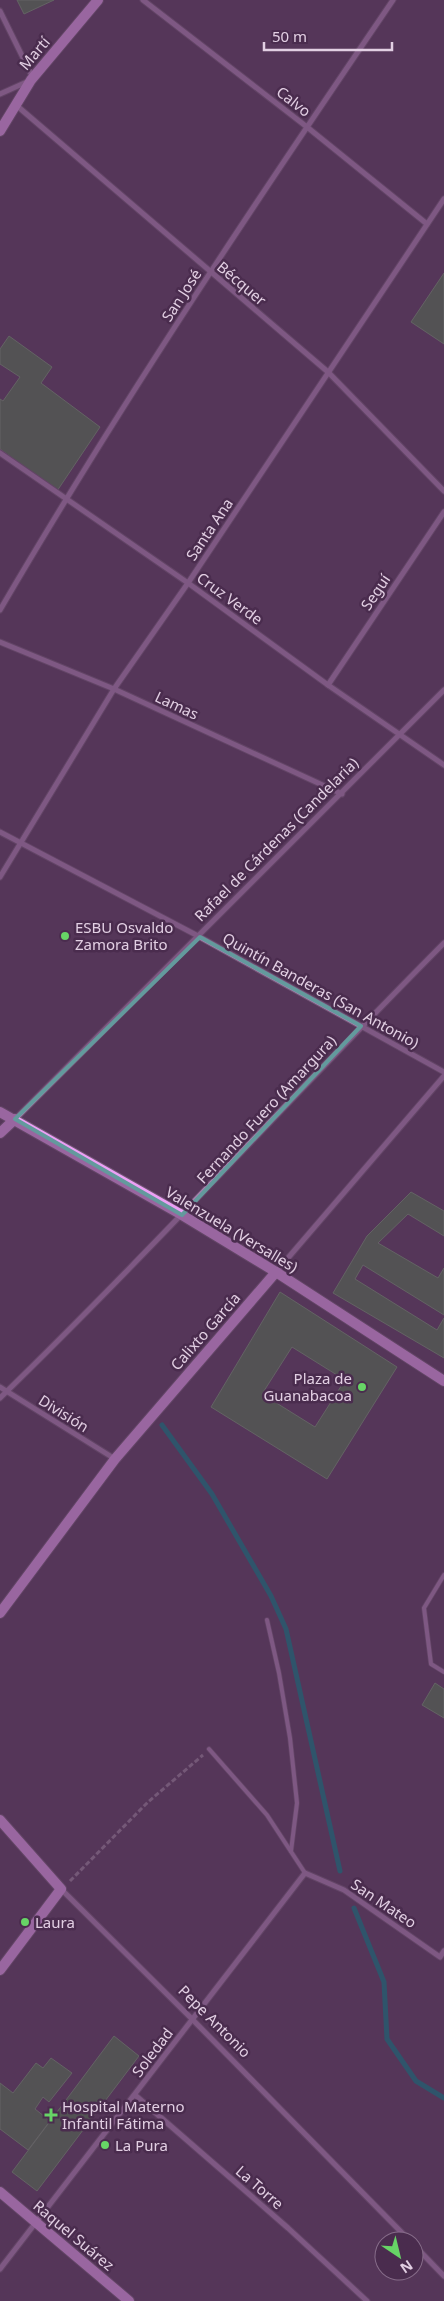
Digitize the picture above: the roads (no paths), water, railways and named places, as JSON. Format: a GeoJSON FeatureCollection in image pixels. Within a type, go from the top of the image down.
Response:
{"type":"FeatureCollection","features":[{"type":"Feature","properties":{"kind":"street","name":"Martí"},"geometry":{"type":"LineString","coordinates":[[0,131],[32,79],[98,0]]}},
{"type":"Feature","properties":{"kind":"street","name":"Calvo"},"geometry":{"type":"LineString","coordinates":[[143,0],[307,127],[427,224]]}},
{"type":"Feature","properties":{"kind":"street","name":"San José"},"geometry":{"type":"LineString","coordinates":[[0,610],[65,500],[210,273],[393,0]]}},
{"type":"Feature","properties":{"kind":"street"},"geometry":{"type":"LineString","coordinates":[[0,11],[32,79],[0,94]]}},
{"type":"Feature","properties":{"kind":"street","name":"Bécquer"},"geometry":{"type":"LineString","coordinates":[[15,105],[328,372],[444,491]]}},
{"type":"Feature","properties":{"kind":"street","name":"Santa Ana"},"geometry":{"type":"LineString","coordinates":[[0,876],[22,843],[114,689],[188,583],[444,199]]}},
{"type":"Feature","properties":{"kind":"street","name":"Cruz Verde"},"geometry":{"type":"LineString","coordinates":[[0,453],[65,500],[188,583],[328,685],[444,764]]}},
{"type":"Feature","properties":{"kind":"street","name":"Seguí"},"geometry":{"type":"LineString","coordinates":[[328,685],[444,512]]}},
{"type":"Feature","properties":{"kind":"street","name":"Lamas"},"geometry":{"type":"LineString","coordinates":[[0,642],[114,689],[342,794]]}},
{"type":"Feature","properties":{"kind":"street","name":"Rafael de Cárdenas (Candelaria)"},"geometry":{"type":"LineString","coordinates":[[0,1133],[200,937],[444,690]]}},
{"type":"Feature","properties":{"kind":"street","name":"Quintín Banderas (San Antonio)"},"geometry":{"type":"LineString","coordinates":[[0,832],[200,937],[444,1072]]}},
{"type":"Feature","properties":{"kind":"street","name":"Fernando Fuero (Amargura)"},"geometry":{"type":"LineString","coordinates":[[0,1398],[182,1215],[361,1026],[444,943]]}},
{"type":"Feature","properties":{"kind":"street","name":"Calixto García"},"geometry":{"type":"LineString","coordinates":[[0,1614],[114,1459],[444,1076]]}},
{"type":"Feature","properties":{"kind":"street","name":"Valenzuela (Versalles)"},"geometry":{"type":"LineString","coordinates":[[0,1112],[182,1215],[276,1272],[444,1381]]}},
{"type":"Feature","properties":{"kind":"street","name":"División"},"geometry":{"type":"LineString","coordinates":[[0,1387],[114,1459]]}},
{"type":"Feature","properties":{"kind":"street","name":"Pepe Antonio"},"geometry":{"type":"LineString","coordinates":[[0,1820],[61,1889],[400,2231]]}},
{"type":"Feature","properties":{"kind":"street","name":"San Mateo"},"geometry":{"type":"LineString","coordinates":[[305,1873],[344,1890],[440,1957],[444,1951]]}},
{"type":"Feature","properties":{"kind":"street","name":"Soledad"},"geometry":{"type":"LineString","coordinates":[[0,2269],[305,1873]]}},
{"type":"Feature","properties":{"kind":"street"},"geometry":{"type":"LineString","coordinates":[[0,1970],[61,1889]]}},
{"type":"Feature","properties":{"kind":"street","name":"La Torre"},"geometry":{"type":"LineString","coordinates":[[135,2096],[288,2228],[367,2301]]}},
{"type":"Feature","properties":{"kind":"street","name":"Raquel Suárez"},"geometry":{"type":"LineString","coordinates":[[0,2192],[129,2301]]}},
{"type":"Feature","properties":{"kind":"street"},"geometry":{"type":"LineString","coordinates":[[424,2255],[444,2276]]}},
{"type":"Feature","properties":{"kind":"lane"},"geometry":{"type":"LineString","coordinates":[[444,1575],[424,1608],[431,1664],[444,1672]]}},
{"type":"Feature","properties":{"kind":"lane"},"geometry":{"type":"LineString","coordinates":[[267,1620],[282,1692],[298,1802],[291,1851]]}},
{"type":"Feature","properties":{"kind":"lane"},"geometry":{"type":"LineString","coordinates":[[209,1749],[267,1815],[305,1873]]}},
{"type":"Feature","properties":{"kind":"waterway"},"geometry":{"type":"LineString","coordinates":[[162,1425],[212,1494],[271,1596],[286,1629],[340,1871]]}},
{"type":"Feature","properties":{"kind":"waterway"},"geometry":{"type":"LineString","coordinates":[[354,1908],[384,1982],[387,2039],[416,2081],[444,2098]]}},
{"type":"Feature","properties":{"kind":"place","name":"ESBU Osvaldo Zamora Brito"},"geometry":{"type":"Point","coordinates":[65,936]}},
{"type":"Feature","properties":{"kind":"place","name":"Plaza de Guanabacoa"},"geometry":{"type":"Point","coordinates":[362,1387]}},
{"type":"Feature","properties":{"kind":"place","name":"Laura"},"geometry":{"type":"Point","coordinates":[25,1922]}},
{"type":"Feature","properties":{"kind":"place","name":"Hospital Materno Infantil Fátima"},"geometry":{"type":"Point","coordinates":[51,2115]}},
{"type":"Feature","properties":{"kind":"place","name":"La Pura"},"geometry":{"type":"Point","coordinates":[105,2145]}}]}
